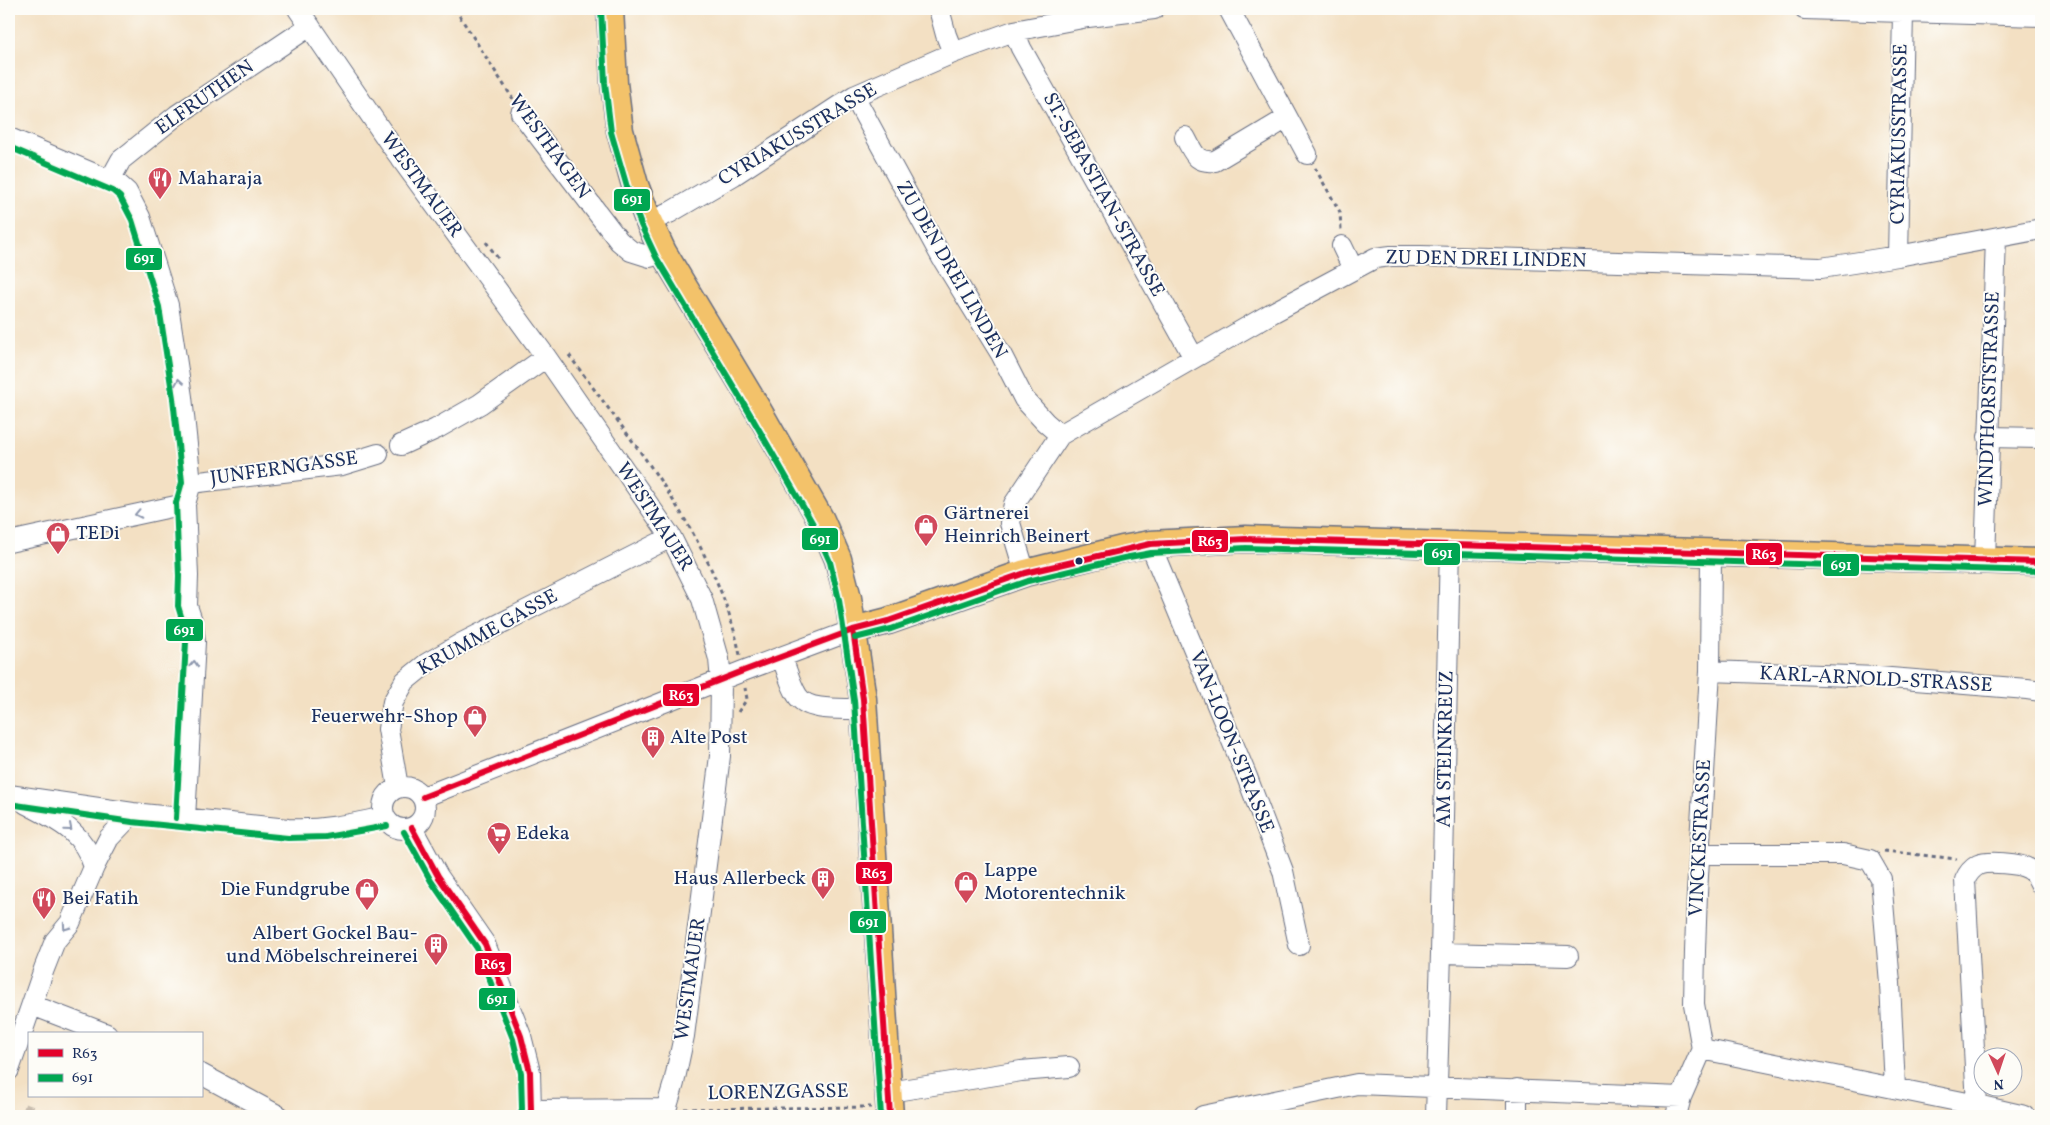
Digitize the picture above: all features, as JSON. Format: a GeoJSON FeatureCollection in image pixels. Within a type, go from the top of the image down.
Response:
{"type":"FeatureCollection","features":[{"type":"Feature","properties":{"kind":"main road"},"geometry":{"type":"LineString","coordinates":[[607,10],[620,131],[635,186],[649,222],[664,252],[821,520],[838,559],[854,630],[864,709],[889,1105]]}},
{"type":"Feature","properties":{"kind":"main road"},"geometry":{"type":"LineString","coordinates":[[854,630],[888,621],[1025,573],[1150,544],[1246,539],[1711,554],[2041,562]]}},
{"type":"Feature","properties":{"kind":"street","name":"WESTMAUER"},"geometry":{"type":"LineString","coordinates":[[298,9],[391,144],[546,357],[671,537],[702,599],[719,659],[722,681],[720,756],[684,1036],[674,1083],[665,1113]]}},
{"type":"Feature","properties":{"kind":"street"},"geometry":{"type":"LineString","coordinates":[[939,9],[953,53]]}},
{"type":"Feature","properties":{"kind":"street","name":"CYRIAKUSSTRASSE"},"geometry":{"type":"LineString","coordinates":[[649,222],[734,174],[854,96],[953,53],[1014,31],[1088,17],[1154,9]]}},
{"type":"Feature","properties":{"kind":"street"},"geometry":{"type":"LineString","coordinates":[[1229,9],[1307,154]]}},
{"type":"Feature","properties":{"kind":"street"},"geometry":{"type":"LineString","coordinates":[[1804,9],[1902,12],[1963,11],[2041,16]]}},
{"type":"Feature","properties":{"kind":"street","name":"CYRIAKUSSTRASSE"},"geometry":{"type":"LineString","coordinates":[[1898,256],[1902,12]]}},
{"type":"Feature","properties":{"kind":"street","name":"ELFRUTHEN"},"geometry":{"type":"LineString","coordinates":[[110,180],[121,160],[177,115],[310,26]]}},
{"type":"Feature","properties":{"kind":"street","name":"ST.-SEBASTIAN-STRASSE"},"geometry":{"type":"LineString","coordinates":[[1014,31],[1026,57],[1194,358]]}},
{"type":"Feature","properties":{"kind":"street","name":"ZU DEN DREI LINDEN"},"geometry":{"type":"LineString","coordinates":[[854,96],[942,258],[1001,354],[1024,399],[1045,422],[1060,434]]}},
{"type":"Feature","properties":{"kind":"street","name":"WESTHAGEN"},"geometry":{"type":"LineString","coordinates":[[521,113],[619,241],[631,251],[650,257],[664,252]]}},
{"type":"Feature","properties":{"kind":"street"},"geometry":{"type":"LineString","coordinates":[[1185,137],[1196,157],[1204,162],[1215,160],[1287,118]]}},
{"type":"Feature","properties":{"kind":"street"},"geometry":{"type":"LineString","coordinates":[[9,138],[110,180],[127,192],[140,217],[168,305],[182,397],[190,483],[186,504],[187,606],[196,642],[185,818]]}},
{"type":"Feature","properties":{"kind":"street","name":"ZU DEN DREI LINDEN"},"geometry":{"type":"LineString","coordinates":[[1025,573],[1010,523],[1014,504],[1060,434],[1375,258],[1391,256],[1820,268],[1898,256],[2041,229]]}},
{"type":"Feature","properties":{"kind":"street","name":"WINDTHORSTSTRASSE"},"geometry":{"type":"LineString","coordinates":[[1985,560],[1996,238]]}},
{"type":"Feature","properties":{"kind":"street"},"geometry":{"type":"LineString","coordinates":[[1342,246],[1353,269]]}},
{"type":"Feature","properties":{"kind":"street"},"geometry":{"type":"LineString","coordinates":[[401,445],[436,429],[480,404],[546,357]]}},
{"type":"Feature","properties":{"kind":"street"},"geometry":{"type":"LineString","coordinates":[[1988,437],[2041,438]]}},
{"type":"Feature","properties":{"kind":"street","name":"JUNFERNGASSE"},"geometry":{"type":"LineString","coordinates":[[190,483],[342,465],[378,454]]}},
{"type":"Feature","properties":{"kind":"street"},"geometry":{"type":"LineString","coordinates":[[9,542],[186,504]]}},
{"type":"Feature","properties":{"kind":"street","name":"KRUMME GASSE"},"geometry":{"type":"LineString","coordinates":[[398,787],[388,729],[394,702],[405,681],[426,664],[462,643],[671,537]]}},
{"type":"Feature","properties":{"kind":"street","name":"VAN-LOON-STRASSE"},"geometry":{"type":"LineString","coordinates":[[1150,544],[1247,777],[1283,871],[1299,945]]}},
{"type":"Feature","properties":{"kind":"street","name":"AM STEINKREUZ"},"geometry":{"type":"LineString","coordinates":[[1436,1116],[1450,545]]}},
{"type":"Feature","properties":{"kind":"street","name":"VINCKESTRASSE"},"geometry":{"type":"LineString","coordinates":[[1702,1049],[1694,1004],[1697,893],[1710,671],[1711,554]]}},
{"type":"Feature","properties":{"kind":"street"},"geometry":{"type":"LineString","coordinates":[[423,797],[854,630]]}},
{"type":"Feature","properties":{"kind":"street"},"geometry":{"type":"LineString","coordinates":[[782,658],[797,696],[804,703],[827,708],[864,709]]}},
{"type":"Feature","properties":{"kind":"street","name":"KARL-ARNOLD-STRASSE"},"geometry":{"type":"LineString","coordinates":[[1710,671],[1878,677],[2027,689],[2041,692]]}},
{"type":"Feature","properties":{"kind":"street"},"geometry":{"type":"LineString","coordinates":[[398,787],[408,787],[417,790],[423,797],[426,809],[422,821],[412,828],[396,828],[385,818],[383,806],[385,800],[388,794],[398,787]]}},
{"type":"Feature","properties":{"kind":"street"},"geometry":{"type":"LineString","coordinates":[[10,795],[133,813],[310,830],[336,828],[385,818]]}},
{"type":"Feature","properties":{"kind":"street"},"geometry":{"type":"LineString","coordinates":[[10,795],[66,825],[83,843],[94,867]]}},
{"type":"Feature","properties":{"kind":"street"},"geometry":{"type":"LineString","coordinates":[[9,1070],[14,1038],[32,1005],[55,942],[70,923],[94,867],[110,838],[133,813]]}},
{"type":"Feature","properties":{"kind":"street"},"geometry":{"type":"LineString","coordinates":[[412,828],[438,876],[485,944],[521,1036],[530,1072],[530,1113],[665,1113]]}},
{"type":"Feature","properties":{"kind":"street"},"geometry":{"type":"LineString","coordinates":[[1700,854],[1843,854],[1870,860],[1881,879],[1890,983],[1894,1088]]}},
{"type":"Feature","properties":{"kind":"street"},"geometry":{"type":"LineString","coordinates":[[1977,1105],[1965,880],[1969,872],[1980,864],[2020,864],[2030,869],[2039,880]]}},
{"type":"Feature","properties":{"kind":"street"},"geometry":{"type":"LineString","coordinates":[[1441,953],[1568,956]]}},
{"type":"Feature","properties":{"kind":"street"},"geometry":{"type":"LineString","coordinates":[[32,1005],[102,1032]]}},
{"type":"Feature","properties":{"kind":"street"},"geometry":{"type":"LineString","coordinates":[[1203,1116],[1357,1084],[1517,1089],[1678,1107],[1702,1049],[2025,1116]]}},
{"type":"Feature","properties":{"kind":"street"},"geometry":{"type":"LineString","coordinates":[[889,1105],[1021,1071],[1069,1068]]}},
{"type":"Feature","properties":{"kind":"street"},"geometry":{"type":"LineString","coordinates":[[202,1075],[279,1116]]}},
{"type":"Feature","properties":{"kind":"street"},"geometry":{"type":"LineString","coordinates":[[1517,1089],[1517,1116]]}},
{"type":"Feature","properties":{"kind":"path","name":"WESTHAGEN"},"geometry":{"type":"LineString","coordinates":[[455,9],[521,113]]}},
{"type":"Feature","properties":{"kind":"path"},"geometry":{"type":"LineString","coordinates":[[1307,154],[1340,212],[1342,246]]}},
{"type":"Feature","properties":{"kind":"path"},"geometry":{"type":"LineString","coordinates":[[2039,880],[2041,848],[2039,794],[2041,794]]}},
{"type":"Feature","properties":{"kind":"path"},"geometry":{"type":"LineString","coordinates":[[1870,860],[1877,853],[1886,850],[1947,857],[1980,864]]}},
{"type":"Feature","properties":{"kind":"path","name":"LORENZGASSE"},"geometry":{"type":"LineString","coordinates":[[665,1113],[889,1105]]}},
{"type":"Feature","properties":{"kind":"tunnel"},"geometry":{"type":"LineString","coordinates":[[22,1113],[31,1116]]}},
{"type":"Feature","properties":{"kind":"transit line","name":"691"},"geometry":{"type":"LineString","coordinates":[[601,9],[605,83],[611,132],[627,187],[641,225],[656,257],[813,524],[830,562],[839,600],[854,700],[881,1116]]}},
{"type":"Feature","properties":{"kind":"transit line","name":"691"},"geometry":{"type":"LineString","coordinates":[[9,147],[113,191],[120,197],[132,220],[159,307],[173,398],[182,482],[176,503],[179,576],[178,606],[184,626],[186,642],[176,818]]}},
{"type":"Feature","properties":{"kind":"transit line","name":"R63"},"geometry":{"type":"LineString","coordinates":[[423,797],[743,671],[853,630],[888,621],[1025,573],[1150,544],[1246,539],[2041,562]]}},
{"type":"Feature","properties":{"kind":"transit line","name":"691"},"geometry":{"type":"LineString","coordinates":[[855,638],[891,629],[1028,581],[1151,553],[1246,548],[2041,571]]}},
{"type":"Feature","properties":{"kind":"transit line","name":"R63"},"geometry":{"type":"LineString","coordinates":[[853,630],[863,699],[890,1116]]}},
{"type":"Feature","properties":{"kind":"transit line","name":"691"},"geometry":{"type":"LineString","coordinates":[[9,804],[132,822],[288,838],[326,837],[387,826]]}},
{"type":"Feature","properties":{"kind":"transit line","name":"R63"},"geometry":{"type":"LineString","coordinates":[[412,828],[438,876],[485,944],[521,1036],[530,1072],[531,1110],[529,1116]]}},
{"type":"Feature","properties":{"kind":"transit line","name":"691"},"geometry":{"type":"LineString","coordinates":[[404,832],[431,881],[477,948],[513,1039],[521,1073],[521,1113]]}},
{"type":"Feature","properties":{"kind":"place","name":"Maharaja"},"geometry":{"type":"Point","coordinates":[160,200]}},
{"type":"Feature","properties":{"kind":"place","name":"Gärtnerei Heinrich Beinert"},"geometry":{"type":"Point","coordinates":[926,547]}},
{"type":"Feature","properties":{"kind":"place","name":"TEDi"},"geometry":{"type":"Point","coordinates":[58,555]}},
{"type":"Feature","properties":{"kind":"place","name":"Feuerwehr-Shop"},"geometry":{"type":"Point","coordinates":[475,738]}},
{"type":"Feature","properties":{"kind":"place","name":"Alte Post"},"geometry":{"type":"Point","coordinates":[653,759]}},
{"type":"Feature","properties":{"kind":"place","name":"Edeka"},"geometry":{"type":"Point","coordinates":[499,855]}},
{"type":"Feature","properties":{"kind":"place","name":"Haus Allerbeck"},"geometry":{"type":"Point","coordinates":[823,900]}},
{"type":"Feature","properties":{"kind":"place","name":"Lappe Motorentechnik"},"geometry":{"type":"Point","coordinates":[966,904]}},
{"type":"Feature","properties":{"kind":"place","name":"Die Fundgrube"},"geometry":{"type":"Point","coordinates":[367,911]}},
{"type":"Feature","properties":{"kind":"place","name":"Bei Fatih"},"geometry":{"type":"Point","coordinates":[44,920]}},
{"type":"Feature","properties":{"kind":"place","name":"Albert Gockel Bau- und Möbelschreinerei"},"geometry":{"type":"Point","coordinates":[436,966]}}]}
